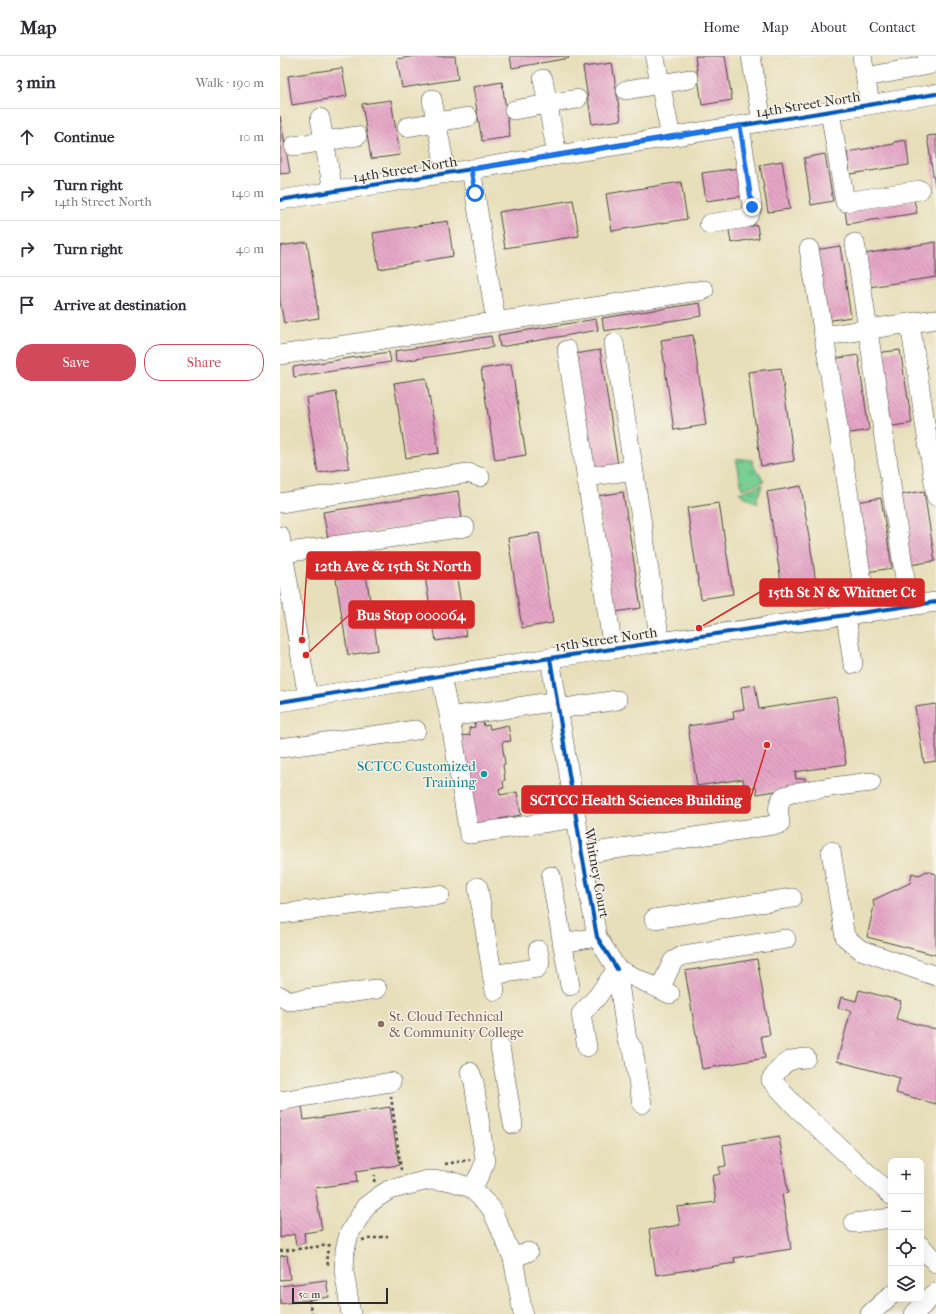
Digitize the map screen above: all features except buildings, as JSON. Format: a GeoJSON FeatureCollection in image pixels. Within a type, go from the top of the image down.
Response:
{"type":"FeatureCollection","features":[{"type":"Feature","properties":{"kind":"street"},"geometry":{"type":"LineString","coordinates":[[751,56],[762,122]]}},
{"type":"Feature","properties":{"kind":"street"},"geometry":{"type":"LineString","coordinates":[[862,56],[870,105]]}},
{"type":"Feature","properties":{"kind":"street"},"geometry":{"type":"LineString","coordinates":[[866,77],[929,65],[927,56]]}},
{"type":"Feature","properties":{"kind":"street"},"geometry":{"type":"LineString","coordinates":[[655,58],[671,137]]}},
{"type":"Feature","properties":{"kind":"street"},"geometry":{"type":"LineString","coordinates":[[626,90],[689,79]]}},
{"type":"Feature","properties":{"kind":"street"},"geometry":{"type":"LineString","coordinates":[[543,80],[557,155]]}},
{"type":"Feature","properties":{"kind":"street","name":"14th Street North"},"geometry":{"type":"LineString","coordinates":[[280,200],[936,94]]}},
{"type":"Feature","properties":{"kind":"street"},"geometry":{"type":"LineString","coordinates":[[432,99],[446,173]]}},
{"type":"Feature","properties":{"kind":"street"},"geometry":{"type":"LineString","coordinates":[[514,110],[577,99]]}},
{"type":"Feature","properties":{"kind":"street"},"geometry":{"type":"LineString","coordinates":[[830,111],[845,202],[920,190]]}},
{"type":"Feature","properties":{"kind":"street"},"geometry":{"type":"LineString","coordinates":[[407,127],[468,117]]}},
{"type":"Feature","properties":{"kind":"street"},"geometry":{"type":"LineString","coordinates":[[320,118],[333,191]]}},
{"type":"Feature","properties":{"kind":"street"},"geometry":{"type":"LineString","coordinates":[[709,224],[746,218],[751,212],[752,207],[740,126]]}},
{"type":"Feature","properties":{"kind":"street"},"geometry":{"type":"LineString","coordinates":[[294,146],[357,136]]}},
{"type":"Feature","properties":{"kind":"street"},"geometry":{"type":"LineString","coordinates":[[471,169],[496,322]]}},
{"type":"Feature","properties":{"kind":"street"},"geometry":{"type":"LineString","coordinates":[[855,243],[909,606]]}},
{"type":"Feature","properties":{"kind":"street"},"geometry":{"type":"LineString","coordinates":[[809,249],[868,613]]}},
{"type":"Feature","properties":{"kind":"street"},"geometry":{"type":"LineString","coordinates":[[280,355],[704,290]]}},
{"type":"Feature","properties":{"kind":"street"},"geometry":{"type":"LineString","coordinates":[[824,336],[936,319]]}},
{"type":"Feature","properties":{"kind":"street"},"geometry":{"type":"LineString","coordinates":[[910,323],[936,496]]}},
{"type":"Feature","properties":{"kind":"street"},"geometry":{"type":"LineString","coordinates":[[614,343],[660,642]]}},
{"type":"Feature","properties":{"kind":"street"},"geometry":{"type":"LineString","coordinates":[[567,350],[613,649]]}},
{"type":"Feature","properties":{"kind":"street"},"geometry":{"type":"LineString","coordinates":[[587,477],[633,470]]}},
{"type":"Feature","properties":{"kind":"street"},"geometry":{"type":"LineString","coordinates":[[280,503],[468,473],[480,477]]}},
{"type":"Feature","properties":{"kind":"street"},"geometry":{"type":"LineString","coordinates":[[308,698],[281,545],[465,527]]}},
{"type":"Feature","properties":{"kind":"street","name":"15th Street North"},"geometry":{"type":"LineString","coordinates":[[280,702],[550,658],[936,602]]}},
{"type":"Feature","properties":{"kind":"street"},"geometry":{"type":"LineString","coordinates":[[846,616],[853,664]]}},
{"type":"Feature","properties":{"kind":"street","name":"Whitney Court"},"geometry":{"type":"LineString","coordinates":[[550,658],[597,937],[617,969]]}},
{"type":"Feature","properties":{"kind":"street"},"geometry":{"type":"LineString","coordinates":[[441,676],[451,724],[469,834],[576,818]]}},
{"type":"Feature","properties":{"kind":"street"},"geometry":{"type":"LineString","coordinates":[[451,724],[456,716],[617,700]]}},
{"type":"Feature","properties":{"kind":"street"},"geometry":{"type":"LineString","coordinates":[[280,748],[416,730]]}},
{"type":"Feature","properties":{"kind":"street"},"geometry":{"type":"LineString","coordinates":[[582,854],[780,824],[778,807],[784,797],[796,792],[871,782]]}},
{"type":"Feature","properties":{"kind":"street"},"geometry":{"type":"LineString","coordinates":[[830,851],[845,937],[861,950],[936,976]]}},
{"type":"Feature","properties":{"kind":"street"},"geometry":{"type":"LineString","coordinates":[[551,876],[570,986]]}},
{"type":"Feature","properties":{"kind":"street"},"geometry":{"type":"LineString","coordinates":[[478,887],[493,983],[537,968],[540,963],[538,950]]}},
{"type":"Feature","properties":{"kind":"street"},"geometry":{"type":"LineString","coordinates":[[280,914],[440,895]]}},
{"type":"Feature","properties":{"kind":"street"},"geometry":{"type":"LineString","coordinates":[[654,919],[792,898]]}},
{"type":"Feature","properties":{"kind":"street"},"geometry":{"type":"LineString","coordinates":[[562,943],[597,937]]}},
{"type":"Feature","properties":{"kind":"street"},"geometry":{"type":"LineString","coordinates":[[617,969],[665,992],[673,961],[684,955],[786,939]]}},
{"type":"Feature","properties":{"kind":"street"},"geometry":{"type":"LineString","coordinates":[[587,1047],[581,1014],[597,997],[617,969]]}},
{"type":"Feature","properties":{"kind":"street"},"geometry":{"type":"LineString","coordinates":[[617,969],[627,1040],[634,1049],[642,1104]]}},
{"type":"Feature","properties":{"kind":"street"},"geometry":{"type":"LineString","coordinates":[[280,996],[289,1001],[377,989]]}},
{"type":"Feature","properties":{"kind":"street"},"geometry":{"type":"LineString","coordinates":[[500,1047],[513,1124]]}},
{"type":"Feature","properties":{"kind":"street"},"geometry":{"type":"LineString","coordinates":[[806,1058],[794,1059],[783,1064],[771,1080],[798,1109],[890,1194]]}},
{"type":"Feature","properties":{"kind":"street"},"geometry":{"type":"LineString","coordinates":[[470,1072],[474,1082],[486,1160],[484,1169],[479,1179],[471,1188]]}},
{"type":"Feature","properties":{"kind":"street"},"geometry":{"type":"LineString","coordinates":[[280,1101],[390,1087]]}},
{"type":"Feature","properties":{"kind":"street"},"geometry":{"type":"LineString","coordinates":[[351,1314],[344,1271],[349,1234],[366,1206],[389,1190],[428,1180],[451,1182],[471,1188],[491,1208],[521,1255],[523,1314]]}},
{"type":"Feature","properties":{"kind":"street"},"geometry":{"type":"LineString","coordinates":[[854,1224],[888,1218]]}},
{"type":"Feature","properties":{"kind":"street"},"geometry":{"type":"LineString","coordinates":[[914,1314],[936,1292]]}},
{"type":"Feature","properties":{"kind":"street"},"geometry":{"type":"LineString","coordinates":[[870,1314],[888,1298]]}},
{"type":"Feature","properties":{"kind":"path"},"geometry":{"type":"LineString","coordinates":[[390,1087],[401,1170]]}},
{"type":"Feature","properties":{"kind":"path"},"geometry":{"type":"LineString","coordinates":[[358,1241],[388,1236]]}},
{"type":"Feature","properties":{"kind":"path"},"geometry":{"type":"LineString","coordinates":[[280,1251],[333,1245]]}},
{"type":"Feature","properties":{"kind":"path"},"geometry":{"type":"LineString","coordinates":[[309,1300],[312,1314]]}},
{"type":"Feature","properties":{"kind":"green space"},"geometry":{"type":"Polygon","coordinates":[[[736,458],[752,460],[753,465],[764,481],[742,489],[736,458]]]}},
{"type":"Feature","properties":{"kind":"green space"},"geometry":{"type":"Polygon","coordinates":[[[763,484],[757,498],[758,504],[739,493],[763,484]]]}},
{"type":"Feature","properties":{"kind":"cycle path"},"geometry":{"type":"LineString","coordinates":[[280,200],[936,94]]}},
{"type":"Feature","properties":{"kind":"cycle path"},"geometry":{"type":"LineString","coordinates":[[280,702],[550,658],[936,602]]}},
{"type":"Feature","properties":{"kind":"cycle path"},"geometry":{"type":"LineString","coordinates":[[550,658],[597,937],[617,969]]}},
{"type":"Feature","properties":{"kind":"place","name":"15th St N & Whitnet Ct"},"geometry":{"type":"Point","coordinates":[699,628]}},
{"type":"Feature","properties":{"kind":"place","name":"12th Ave & 15th St North"},"geometry":{"type":"Point","coordinates":[302,640]}},
{"type":"Feature","properties":{"kind":"place","name":"Bus Stop 000064"},"geometry":{"type":"Point","coordinates":[306,655]}},
{"type":"Feature","properties":{"kind":"place","name":"SCTCC Health Sciences Building"},"geometry":{"type":"Point","coordinates":[767,745]}},
{"type":"Feature","properties":{"kind":"place","name":"SCTCC Customized Training"},"geometry":{"type":"Point","coordinates":[484,774]}},
{"type":"Feature","properties":{"kind":"place","name":"St. Cloud Technical & Community College"},"geometry":{"type":"Point","coordinates":[381,1024]}},
{"type":"Feature","properties":{"kind":"route"},"geometry":{"type":"LineString","coordinates":[[475,193],[471,169],[740,126],[752,207]]}}]}
